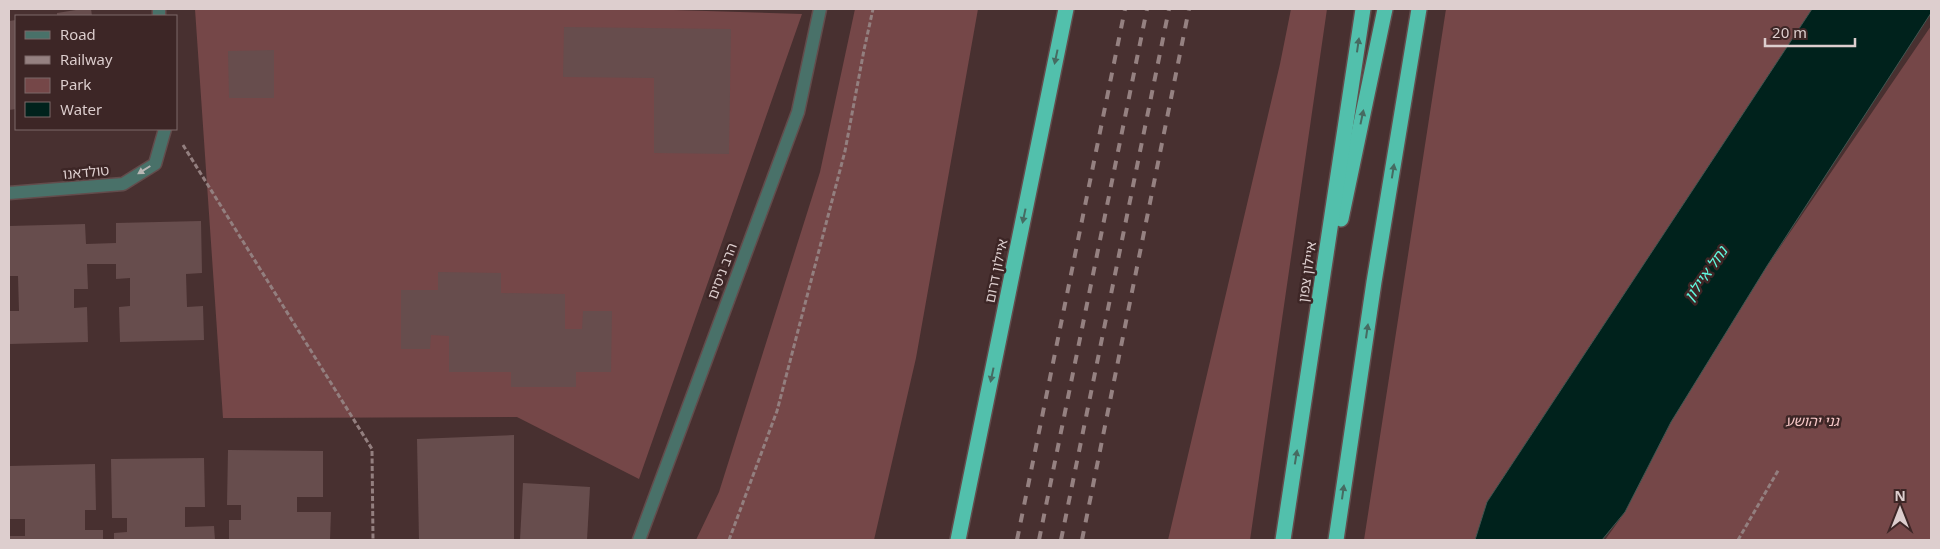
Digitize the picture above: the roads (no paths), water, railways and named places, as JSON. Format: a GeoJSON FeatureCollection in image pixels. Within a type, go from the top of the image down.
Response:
{"type":"FeatureCollection","features":[{"type":"Feature","properties":{"kind":"highway","name":"איילון דרום"},"geometry":{"type":"LineString","coordinates":[[958,540],[1066,9]]}},
{"type":"Feature","properties":{"kind":"highway","name":"איילון צפון"},"geometry":{"type":"LineString","coordinates":[[1283,540],[1363,9]]}},
{"type":"Feature","properties":{"kind":"highway"},"geometry":{"type":"LineString","coordinates":[[1307,387],[1385,9]]}},
{"type":"Feature","properties":{"kind":"highway"},"geometry":{"type":"LineString","coordinates":[[1336,540],[1374,282],[1419,9]]}},
{"type":"Feature","properties":{"kind":"street","name":"הרב ניסים"},"geometry":{"type":"LineString","coordinates":[[639,540],[798,112],[820,9]]}},
{"type":"Feature","properties":{"kind":"street","name":"טולדאנו"},"geometry":{"type":"LineString","coordinates":[[9,193],[123,184],[155,164],[165,130]]}},
{"type":"Feature","properties":{"kind":"water","name":"נחל איילון"},"geometry":{"type":"Polygon","coordinates":[[[1812,9],[1931,9],[1931,13],[1767,266],[1671,422],[1625,512],[1602,540],[1475,540],[1487,502],[1812,9]]]}},
{"type":"Feature","properties":{"kind":"railway"},"geometry":{"type":"LineString","coordinates":[[1017,540],[1125,9]]}},
{"type":"Feature","properties":{"kind":"railway"},"geometry":{"type":"LineString","coordinates":[[1039,540],[1147,9]]}},
{"type":"Feature","properties":{"kind":"railway"},"geometry":{"type":"LineString","coordinates":[[1061,540],[1169,9]]}},
{"type":"Feature","properties":{"kind":"railway"},"geometry":{"type":"LineString","coordinates":[[1082,540],[1189,9]]}},
{"type":"Feature","properties":{"kind":"park label","name":"גני יהושע"},"geometry":{"type":"Point","coordinates":[1812,421]}}]}
